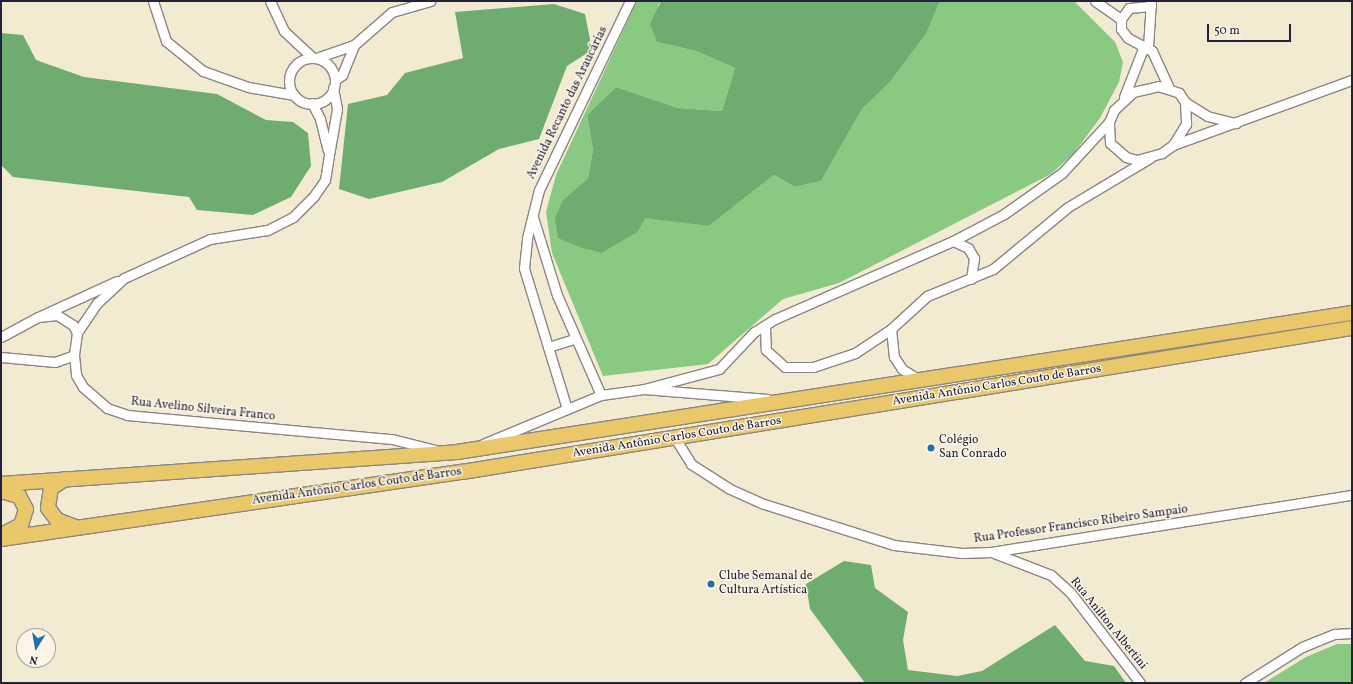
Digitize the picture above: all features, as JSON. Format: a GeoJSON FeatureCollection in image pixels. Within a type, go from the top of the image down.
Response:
{"type":"FeatureCollection","features":[{"type":"Feature","properties":{"kind":"main road","name":"Avenida Antônio Carlos Couto de Barros"},"geometry":{"type":"LineString","coordinates":[[1,484],[66,478],[464,451],[918,379],[1352,313]]}},
{"type":"Feature","properties":{"kind":"main road","name":"Avenida Antônio Carlos Couto de Barros"},"geometry":{"type":"LineString","coordinates":[[1,539],[675,438],[1352,328]]}},
{"type":"Feature","properties":{"kind":"main road"},"geometry":{"type":"LineString","coordinates":[[66,478],[51,488],[48,508],[57,520],[76,528]]}},
{"type":"Feature","properties":{"kind":"main road"},"geometry":{"type":"LineString","coordinates":[[1,491],[19,496],[26,509],[21,525],[1,536]]}},
{"type":"Feature","properties":{"kind":"street"},"geometry":{"type":"LineString","coordinates":[[153,1],[166,41],[203,71],[248,87],[294,95],[312,103],[326,99],[334,84],[342,76],[354,45]]}},
{"type":"Feature","properties":{"kind":"street"},"geometry":{"type":"LineString","coordinates":[[270,1],[284,31],[314,58],[329,65],[334,84]]}},
{"type":"Feature","properties":{"kind":"street"},"geometry":{"type":"LineString","coordinates":[[294,95],[289,83],[289,73],[298,62],[354,45],[392,12],[430,1]]}},
{"type":"Feature","properties":{"kind":"street","name":"Avenida Recanto das Araucárias"},"geometry":{"type":"LineString","coordinates":[[567,410],[524,268],[539,190],[630,1]]}},
{"type":"Feature","properties":{"kind":"street"},"geometry":{"type":"LineString","coordinates":[[1095,1],[1121,19],[1124,34],[1148,47]]}},
{"type":"Feature","properties":{"kind":"street"},"geometry":{"type":"LineString","coordinates":[[1121,19],[1134,6],[1151,4],[1148,47],[1169,88],[1185,102],[1207,116],[1236,123]]}},
{"type":"Feature","properties":{"kind":"street"},"geometry":{"type":"LineString","coordinates":[[464,451],[601,395],[644,389],[719,368],[734,356],[749,336],[765,326],[953,241],[1044,188],[1078,158],[1109,122],[1122,100],[1142,50],[1148,47]]}},
{"type":"Feature","properties":{"kind":"street"},"geometry":{"type":"LineString","coordinates":[[765,326],[764,344],[769,355],[779,364],[798,369],[842,359],[891,330],[926,296],[971,278],[1004,262],[1046,223],[1090,192],[1173,145],[1352,80]]}},
{"type":"Feature","properties":{"kind":"street","name":"Rua Avelino Silveira Franco"},"geometry":{"type":"LineString","coordinates":[[334,84],[337,109],[325,180],[293,217],[267,230],[210,239],[124,278],[97,303],[77,333],[74,355],[76,375],[83,387],[107,408],[127,415],[392,439],[448,453]]}},
{"type":"Feature","properties":{"kind":"street"},"geometry":{"type":"LineString","coordinates":[[1122,100],[1146,87],[1169,88]]}},
{"type":"Feature","properties":{"kind":"street"},"geometry":{"type":"LineString","coordinates":[[1173,145],[1186,124],[1185,102]]}},
{"type":"Feature","properties":{"kind":"street","name":"Rua Avelino Silveira Franco"},"geometry":{"type":"LineString","coordinates":[[312,103],[320,119],[329,155]]}},
{"type":"Feature","properties":{"kind":"street"},"geometry":{"type":"LineString","coordinates":[[1109,122],[1108,133],[1116,152],[1137,160],[1150,158]]}},
{"type":"Feature","properties":{"kind":"street"},"geometry":{"type":"LineString","coordinates":[[533,217],[575,339],[601,395]]}},
{"type":"Feature","properties":{"kind":"street"},"geometry":{"type":"LineString","coordinates":[[953,241],[968,248],[974,258],[971,278]]}},
{"type":"Feature","properties":{"kind":"street"},"geometry":{"type":"LineString","coordinates":[[1,337],[38,317],[124,278]]}},
{"type":"Feature","properties":{"kind":"street"},"geometry":{"type":"LineString","coordinates":[[38,317],[57,315],[65,318],[77,333]]}},
{"type":"Feature","properties":{"kind":"street"},"geometry":{"type":"LineString","coordinates":[[891,330],[894,357],[902,368],[918,379]]}},
{"type":"Feature","properties":{"kind":"street"},"geometry":{"type":"LineString","coordinates":[[548,347],[575,339]]}},
{"type":"Feature","properties":{"kind":"street"},"geometry":{"type":"LineString","coordinates":[[1,357],[55,362],[74,355]]}},
{"type":"Feature","properties":{"kind":"street"},"geometry":{"type":"LineString","coordinates":[[644,389],[791,400]]}},
{"type":"Feature","properties":{"kind":"street","name":"Rua Professor Francisco Ribeiro Sampaio"},"geometry":{"type":"LineString","coordinates":[[675,438],[691,464],[730,489],[764,504],[894,545],[962,553],[991,552],[1352,495]]}},
{"type":"Feature","properties":{"kind":"street","name":"Rua Anilton Albertini"},"geometry":{"type":"LineString","coordinates":[[991,552],[1021,561],[1061,584],[1140,683]]}},
{"type":"Feature","properties":{"kind":"street"},"geometry":{"type":"LineString","coordinates":[[1245,683],[1302,647],[1335,634],[1352,633]]}},
{"type":"Feature","properties":{"kind":"green space"},"geometry":{"type":"Polygon","coordinates":[[[637,1],[661,1],[658,5],[657,42],[696,51],[735,68],[722,111],[678,108],[616,87],[587,115],[593,150],[588,178],[563,200],[602,253],[638,232],[645,217],[709,226],[774,175],[795,187],[821,181],[862,109],[890,82],[926,34],[940,1],[1074,1],[1115,42],[1123,62],[1119,82],[1100,118],[1074,153],[1051,174],[839,283],[783,299],[708,364],[603,376],[552,253],[546,212],[556,175],[637,1]]]}},
{"type":"Feature","properties":{"kind":"green space"},"geometry":{"type":"Polygon","coordinates":[[[661,1],[940,1],[926,34],[890,82],[862,109],[821,181],[795,187],[774,175],[709,226],[645,218],[638,232],[602,253],[582,248],[558,238],[555,218],[563,200],[588,178],[593,150],[587,115],[616,87],[678,108],[722,111],[735,68],[696,51],[657,42],[650,24],[661,1]]]}},
{"type":"Feature","properties":{"kind":"green space"},"geometry":{"type":"Polygon","coordinates":[[[554,4],[585,14],[592,50],[567,66],[539,139],[499,149],[442,182],[369,199],[339,189],[348,104],[387,95],[405,73],[463,58],[455,12],[554,4]]]}},
{"type":"Feature","properties":{"kind":"green space"},"geometry":{"type":"Polygon","coordinates":[[[1,33],[23,35],[36,60],[84,77],[217,94],[266,120],[293,122],[308,133],[311,166],[291,197],[253,215],[197,210],[189,197],[13,177],[1,165],[1,33]]]}},
{"type":"Feature","properties":{"kind":"green space"},"geometry":{"type":"Polygon","coordinates":[[[844,561],[871,565],[875,588],[908,612],[903,640],[908,670],[957,676],[982,671],[1055,625],[1085,661],[1114,666],[1126,683],[865,683],[810,609],[806,584],[844,561]]]}},
{"type":"Feature","properties":{"kind":"green space"},"geometry":{"type":"Polygon","coordinates":[[[1337,644],[1352,644],[1352,683],[1264,683],[1306,657],[1337,644]]]}},
{"type":"Feature","properties":{"kind":"place","name":"Colégio San Conrado"},"geometry":{"type":"Point","coordinates":[931,448]}},
{"type":"Feature","properties":{"kind":"place","name":"Clube Semanal de Cultura Artística"},"geometry":{"type":"Point","coordinates":[711,584]}}]}
